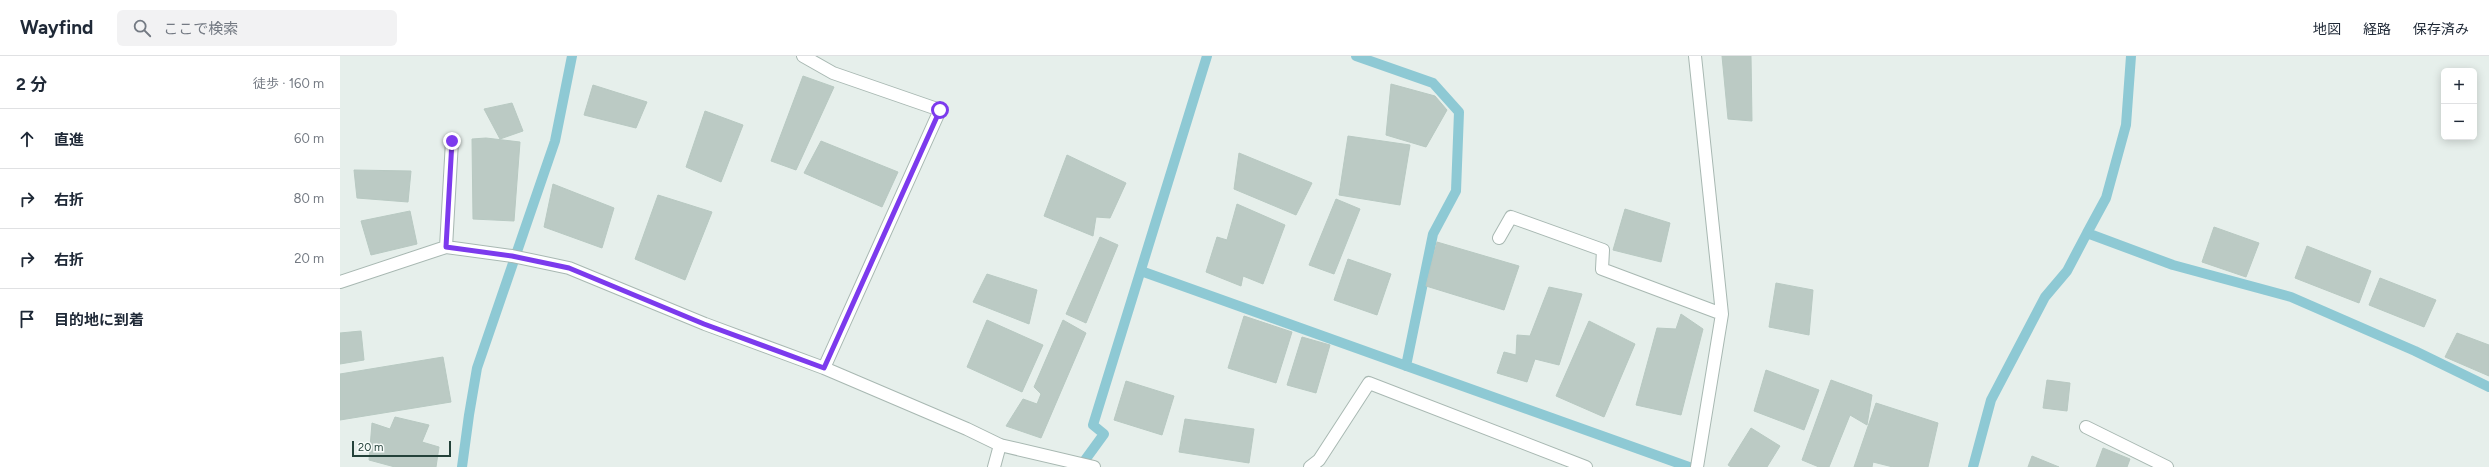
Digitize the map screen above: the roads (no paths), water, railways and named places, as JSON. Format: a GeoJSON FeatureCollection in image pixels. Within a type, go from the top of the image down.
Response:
{"type":"FeatureCollection","features":[{"type":"Feature","properties":{"kind":"street"},"geometry":{"type":"LineString","coordinates":[[803,56],[833,73],[940,110],[824,368]]}},
{"type":"Feature","properties":{"kind":"street"},"geometry":{"type":"LineString","coordinates":[[1695,56],[1722,314],[1697,465]]}},
{"type":"Feature","properties":{"kind":"street"},"geometry":{"type":"LineString","coordinates":[[446,247],[452,141]]}},
{"type":"Feature","properties":{"kind":"street"},"geometry":{"type":"LineString","coordinates":[[1499,238],[1511,217],[1603,250],[1602,268],[1722,314]]}},
{"type":"Feature","properties":{"kind":"street"},"geometry":{"type":"LineString","coordinates":[[340,282],[446,247],[512,256],[569,268],[704,324],[824,368],[967,428],[1000,445],[1094,467]]}},
{"type":"Feature","properties":{"kind":"street"},"geometry":{"type":"LineString","coordinates":[[1310,467],[1319,460],[1370,383],[1586,467]]}},
{"type":"Feature","properties":{"kind":"street"},"geometry":{"type":"LineString","coordinates":[[2086,428],[2167,467]]}},
{"type":"Feature","properties":{"kind":"street"},"geometry":{"type":"LineString","coordinates":[[994,467],[1000,445]]}},
{"type":"Feature","properties":{"kind":"waterway"},"geometry":{"type":"LineString","coordinates":[[462,467],[477,368],[555,141],[572,56]]}},
{"type":"Feature","properties":{"kind":"waterway"},"geometry":{"type":"LineString","coordinates":[[1080,467],[1104,434],[1093,425],[1207,56]]}},
{"type":"Feature","properties":{"kind":"waterway"},"geometry":{"type":"LineString","coordinates":[[1356,56],[1433,83],[1459,112],[1456,191],[1433,234],[1406,366]]}},
{"type":"Feature","properties":{"kind":"waterway"},"geometry":{"type":"LineString","coordinates":[[2087,233],[2106,198],[2126,125],[2131,56]]}},
{"type":"Feature","properties":{"kind":"waterway"},"geometry":{"type":"LineString","coordinates":[[1973,467],[1991,400],[2045,297],[2067,271],[2087,233],[2173,265],[2291,297],[2415,351],[2489,387]]}},
{"type":"Feature","properties":{"kind":"waterway"},"geometry":{"type":"LineString","coordinates":[[1141,271],[1689,467]]}}]}
